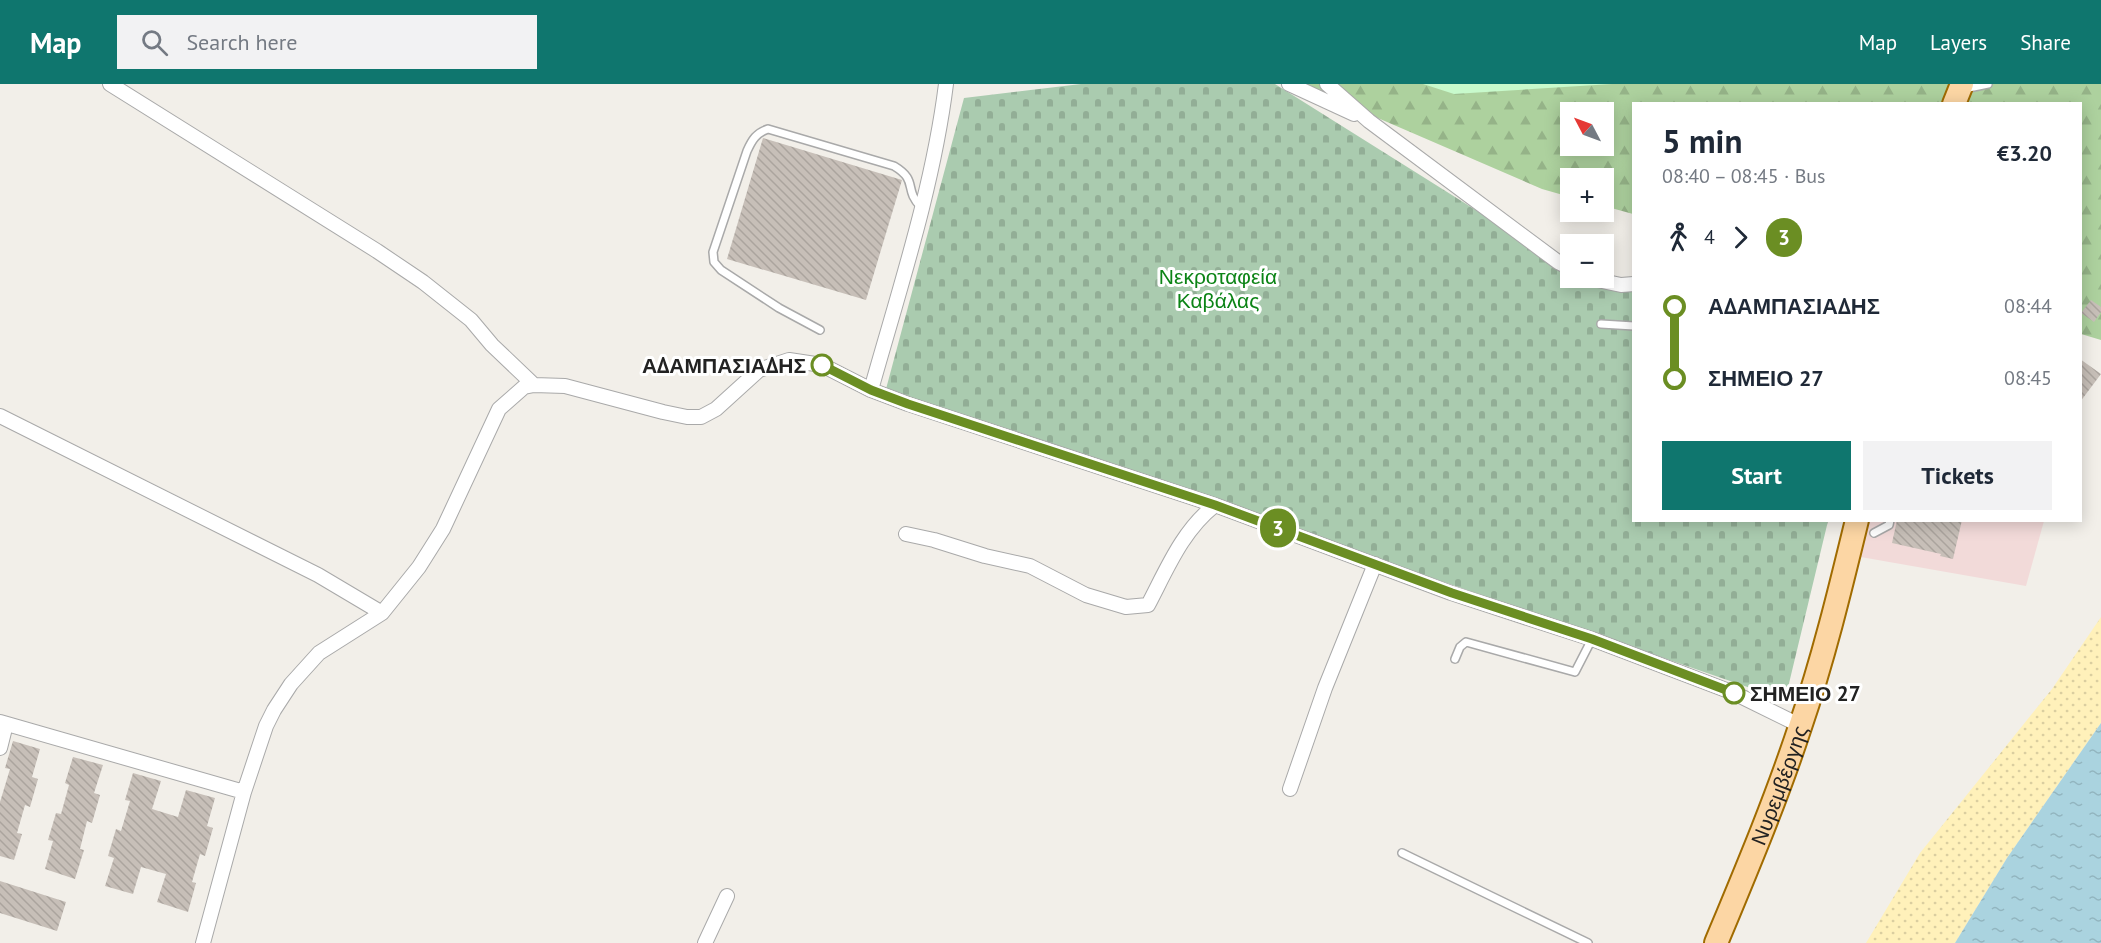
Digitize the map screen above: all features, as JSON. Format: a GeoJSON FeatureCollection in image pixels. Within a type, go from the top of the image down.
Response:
{"type":"FeatureCollection","features":[{"type":"Feature","properties":{"kind":"main road","name":"Νυρεμβέργης"},"geometry":{"type":"LineString","coordinates":[[1716,943],[1768,819],[1801,726],[1865,527]]}},
{"type":"Feature","properties":{"kind":"street"},"geometry":{"type":"LineString","coordinates":[[110,84],[348,232],[423,282],[471,320],[492,345],[534,385]]}},
{"type":"Feature","properties":{"kind":"street"},"geometry":{"type":"LineString","coordinates":[[871,390],[921,207],[942,114],[946,84]]}},
{"type":"Feature","properties":{"kind":"street"},"geometry":{"type":"LineString","coordinates":[[1289,84],[1369,121]]}},
{"type":"Feature","properties":{"kind":"street"},"geometry":{"type":"LineString","coordinates":[[1327,84],[1369,121],[1560,263]]}},
{"type":"Feature","properties":{"kind":"street"},"geometry":{"type":"LineString","coordinates":[[1614,284],[1632,284]]}},
{"type":"Feature","properties":{"kind":"street"},"geometry":{"type":"LineString","coordinates":[[203,943],[244,792],[266,726],[274,710],[291,684],[319,653],[382,613],[419,567],[443,529],[499,409],[524,387],[534,385],[565,386],[663,412],[687,417],[701,417],[716,409],[759,370],[789,360],[822,365],[871,390],[1215,505],[1452,593],[1592,639],[1734,693],[1801,726]]}},
{"type":"Feature","properties":{"kind":"street"},"geometry":{"type":"LineString","coordinates":[[0,416],[318,575],[382,613]]}},
{"type":"Feature","properties":{"kind":"street"},"geometry":{"type":"LineString","coordinates":[[906,534],[1030,566],[1086,595],[1126,607],[1148,605],[1178,548],[1198,519],[1215,505]]}},
{"type":"Feature","properties":{"kind":"street"},"geometry":{"type":"LineString","coordinates":[[1290,789],[1325,688],[1376,564]]}},
{"type":"Feature","properties":{"kind":"street"},"geometry":{"type":"LineString","coordinates":[[0,748],[3,723],[244,792]]}},
{"type":"Feature","properties":{"kind":"street"},"geometry":{"type":"LineString","coordinates":[[705,943],[727,896]]}},
{"type":"Feature","properties":{"kind":"lane"},"geometry":{"type":"LineString","coordinates":[[1958,93],[1988,84]]}},
{"type":"Feature","properties":{"kind":"lane"},"geometry":{"type":"LineString","coordinates":[[820,330],[779,308],[721,270],[714,262],[713,252],[753,139],[760,132],[768,129],[894,166],[905,173],[910,180],[911,192],[921,207]]}},
{"type":"Feature","properties":{"kind":"lane"},"geometry":{"type":"LineString","coordinates":[[1601,324],[1632,326]]}},
{"type":"Feature","properties":{"kind":"lane"},"geometry":{"type":"LineString","coordinates":[[1865,527],[1888,525],[1889,522]]}},
{"type":"Feature","properties":{"kind":"lane"},"geometry":{"type":"LineString","coordinates":[[1455,659],[1460,647],[1466,642],[1575,672],[1592,639]]}},
{"type":"Feature","properties":{"kind":"lane"},"geometry":{"type":"LineString","coordinates":[[1402,853],[1588,943]]}},
{"type":"Feature","properties":{"kind":"shaded area"},"geometry":{"type":"Polygon","coordinates":[[[1863,522],[2044,522],[2026,586],[1855,556],[1863,522]]]}},
{"type":"Feature","properties":{"kind":"green space","name":"Νεκροταφεία Καβάλας"},"geometry":{"type":"Polygon","coordinates":[[[1081,84],[1275,84],[1560,263],[1560,288],[1632,289],[1632,522],[1828,522],[1785,700],[886,389],[964,98],[1081,84]]]}},
{"type":"Feature","properties":{"kind":"green space"},"geometry":{"type":"Polygon","coordinates":[[[1299,84],[2101,84],[2101,340],[2082,334],[2082,102],[1632,102],[1632,214],[1614,209],[1614,168],[1560,168],[1560,194],[1542,189],[1299,84]]]}},
{"type":"Feature","properties":{"kind":"green space"},"geometry":{"type":"Polygon","coordinates":[[[1423,84],[1612,84],[1454,94],[1423,84]]]}},
{"type":"Feature","properties":{"kind":"sand"},"geometry":{"type":"Polygon","coordinates":[[[2101,617],[2101,723],[2007,858],[1955,943],[1866,943],[1920,853],[2052,689],[2101,617]]]}},
{"type":"Feature","properties":{"kind":"water"},"geometry":{"type":"Polygon","coordinates":[[[2101,723],[2101,943],[1955,943],[2007,858],[2101,723]]]}},
{"type":"Feature","properties":{"kind":"building"},"geometry":{"type":"Polygon","coordinates":[[[763,138],[902,180],[866,300],[727,259],[763,138]]]}},
{"type":"Feature","properties":{"kind":"building"},"geometry":{"type":"Polygon","coordinates":[[[2091,300],[2101,307],[2101,312],[2094,322],[2082,312],[2091,300]]]}},
{"type":"Feature","properties":{"kind":"building"},"geometry":{"type":"Polygon","coordinates":[[[2082,360],[2101,374],[2082,399],[2082,360]]]}},
{"type":"Feature","properties":{"kind":"building"},"geometry":{"type":"Polygon","coordinates":[[[1897,522],[1962,522],[1953,559],[1892,543],[1897,522]]]}},
{"type":"Feature","properties":{"kind":"building"},"geometry":{"type":"Polygon","coordinates":[[[13,741],[40,749],[32,777],[38,779],[30,807],[25,805],[17,833],[22,834],[14,860],[0,856],[0,802],[10,769],[5,768],[13,741]]]}},
{"type":"Feature","properties":{"kind":"building"},"geometry":{"type":"Polygon","coordinates":[[[73,757],[103,765],[94,793],[100,795],[92,823],[87,821],[80,849],[84,850],[75,879],[45,869],[53,841],[48,840],[56,813],[61,814],[69,785],[65,783],[73,757]]]}},
{"type":"Feature","properties":{"kind":"building"},"geometry":{"type":"Polygon","coordinates":[[[133,773],[161,781],[152,809],[178,817],[186,790],[215,798],[207,826],[213,828],[205,856],[200,854],[192,882],[196,883],[188,912],[157,902],[166,874],[141,867],[133,894],[105,886],[114,858],[108,856],[116,829],[121,831],[130,801],[125,800],[133,773]]]}},
{"type":"Feature","properties":{"kind":"building"},"geometry":{"type":"Polygon","coordinates":[[[0,881],[66,902],[57,931],[0,913],[0,881]]]}},
{"type":"Feature","properties":{"kind":"bus line","name":"3"},"geometry":{"type":"LineString","coordinates":[[822,365],[871,390],[908,404],[1215,505],[1452,593],[1592,639],[1734,693]]}},
{"type":"Feature","properties":{"kind":"place","name":"ΑΔΑΜΠΑΣΙΑΔΗΣ"},"geometry":{"type":"Point","coordinates":[822,365]}},
{"type":"Feature","properties":{"kind":"place","name":"ΣΗΜΕΙΟ 27"},"geometry":{"type":"Point","coordinates":[1734,693]}}]}
